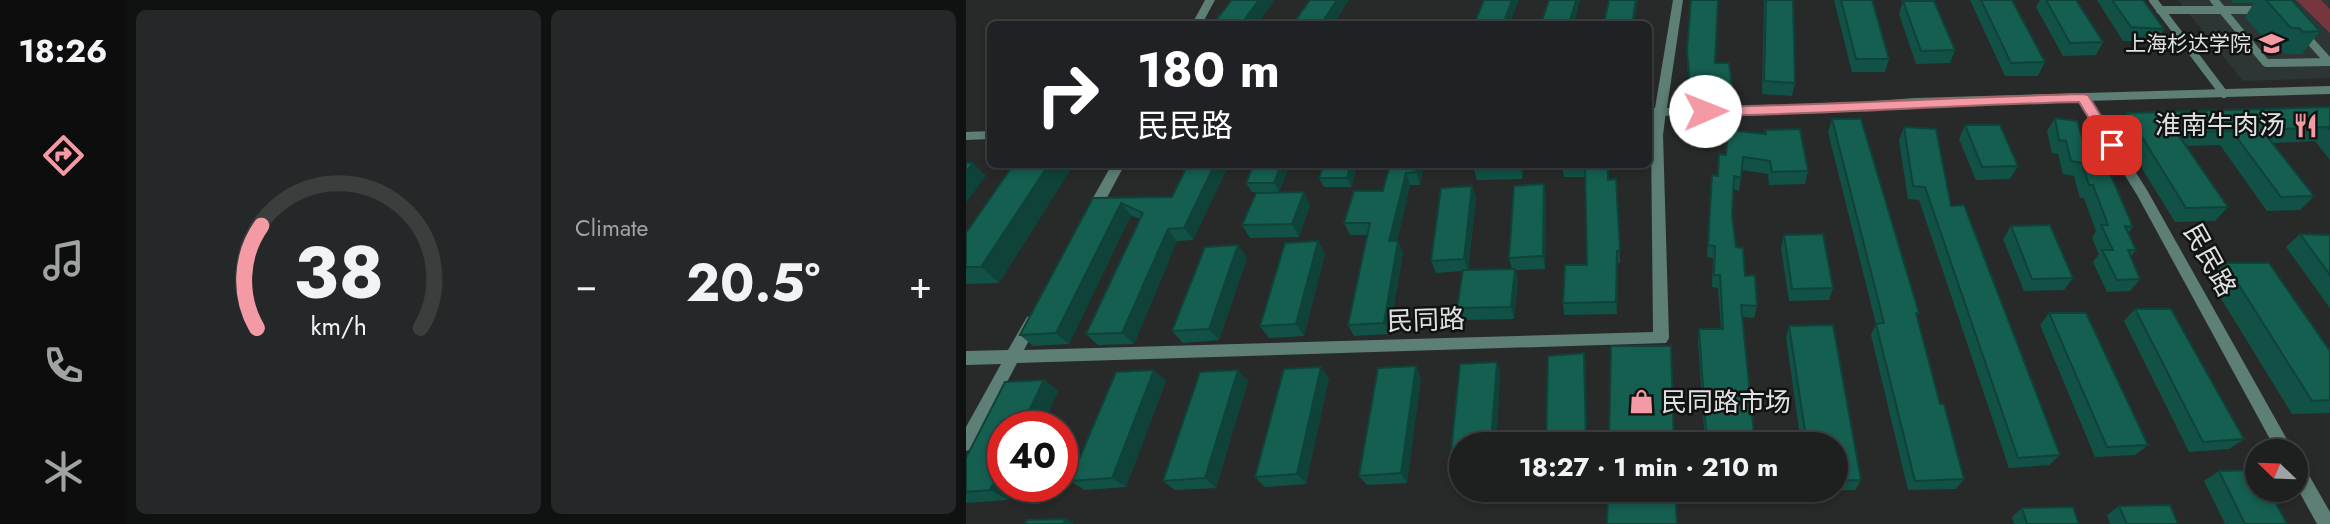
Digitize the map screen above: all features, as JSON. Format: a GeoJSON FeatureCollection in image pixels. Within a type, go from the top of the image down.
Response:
{"type":"FeatureCollection","features":[{"type":"Feature","properties":{"kind":"street"},"geometry":{"type":"LineString","coordinates":[[1199,21],[1210,0]]}},
{"type":"Feature","properties":{"kind":"street"},"geometry":{"type":"LineString","coordinates":[[1678,0],[1654,112],[1818,109],[1915,102],[2330,90]]}},
{"type":"Feature","properties":{"kind":"street","name":"民民路"},"geometry":{"type":"LineString","coordinates":[[2083,98],[2142,192],[2279,439]]}},
{"type":"Feature","properties":{"kind":"street","name":"民同路"},"geometry":{"type":"LineString","coordinates":[[966,358],[1661,338],[1657,135],[1654,112]]}},
{"type":"Feature","properties":{"kind":"street"},"geometry":{"type":"LineString","coordinates":[[966,136],[987,135]]}},
{"type":"Feature","properties":{"kind":"street"},"geometry":{"type":"LineString","coordinates":[[1086,224],[1117,168]]}},
{"type":"Feature","properties":{"kind":"street"},"geometry":{"type":"LineString","coordinates":[[966,443],[1040,308]]}},
{"type":"Feature","properties":{"kind":"street"},"geometry":{"type":"LineString","coordinates":[[2308,490],[2327,524]]}},
{"type":"Feature","properties":{"kind":"lane"},"geometry":{"type":"LineString","coordinates":[[2153,0],[2224,94]]}},
{"type":"Feature","properties":{"kind":"lane"},"geometry":{"type":"LineString","coordinates":[[2214,0],[2266,63],[2329,62],[2301,31]]}},
{"type":"Feature","properties":{"kind":"lane"},"geometry":{"type":"LineString","coordinates":[[2161,10],[2270,10]]}},
{"type":"Feature","properties":{"kind":"shaded area","name":"上海杉达学院"},"geometry":{"type":"Polygon","coordinates":[[[2178,0],[2330,0],[2330,78],[2243,81],[2178,0]]]}},
{"type":"Feature","properties":{"kind":"shaded area"},"geometry":{"type":"Polygon","coordinates":[[[2296,0],[2321,0],[2330,9],[2330,33],[2296,0]]]}},
{"type":"Feature","properties":{"kind":"building"},"geometry":{"type":"Polygon","coordinates":[[[1232,0],[1259,0],[1243,21],[1215,21],[1232,0]]]}},
{"type":"Feature","properties":{"kind":"building"},"geometry":{"type":"Polygon","coordinates":[[[1310,0],[1337,0],[1323,21],[1295,21],[1310,0]]]}},
{"type":"Feature","properties":{"kind":"building"},"geometry":{"type":"Polygon","coordinates":[[[1484,0],[1512,0],[1504,21],[1475,21],[1484,0]]]}},
{"type":"Feature","properties":{"kind":"building"},"geometry":{"type":"Polygon","coordinates":[[[1549,0],[1576,0],[1570,21],[1542,21],[1549,0]]]}},
{"type":"Feature","properties":{"kind":"building"},"geometry":{"type":"Polygon","coordinates":[[[1609,0],[1636,0],[1632,21],[1605,21],[1609,0]]]}},
{"type":"Feature","properties":{"kind":"building"},"geometry":{"type":"Polygon","coordinates":[[[1691,0],[1718,0],[1715,63],[1729,63],[1732,86],[1690,86],[1687,50],[1691,0]]]}},
{"type":"Feature","properties":{"kind":"building"},"geometry":{"type":"Polygon","coordinates":[[[1766,0],[1793,0],[1795,83],[1764,81],[1766,0]]]}},
{"type":"Feature","properties":{"kind":"building"},"geometry":{"type":"Polygon","coordinates":[[[1841,0],[1872,0],[1889,59],[1856,59],[1841,0]]]}},
{"type":"Feature","properties":{"kind":"building"},"geometry":{"type":"Polygon","coordinates":[[[1981,0],[2012,0],[2045,62],[2011,63],[1981,0]]]}},
{"type":"Feature","properties":{"kind":"building"},"geometry":{"type":"Polygon","coordinates":[[[2046,0],[2076,0],[2103,42],[2070,43],[2046,0]]]}},
{"type":"Feature","properties":{"kind":"building"},"geometry":{"type":"Polygon","coordinates":[[[2112,0],[2143,0],[2164,29],[2131,27],[2112,0]]]}},
{"type":"Feature","properties":{"kind":"building"},"geometry":{"type":"Polygon","coordinates":[[[2266,0],[2292,0],[2320,31],[2303,32],[2299,28],[2291,28],[2266,0]]]}},
{"type":"Feature","properties":{"kind":"building"},"geometry":{"type":"Polygon","coordinates":[[[1903,1],[1934,1],[1955,50],[1921,51],[1903,1]]]}},
{"type":"Feature","properties":{"kind":"building"},"geometry":{"type":"Polygon","coordinates":[[[2330,107],[2330,129],[2262,130],[2314,196],[2281,197],[2232,131],[2177,133],[2228,207],[2186,208],[2127,113],[2330,107]]]}},
{"type":"Feature","properties":{"kind":"building"},"geometry":{"type":"Polygon","coordinates":[[[2055,118],[2077,121],[2084,143],[2091,144],[2099,165],[2107,166],[2133,227],[2125,226],[2136,250],[2128,250],[2140,279],[2117,280],[2102,250],[2113,250],[2101,225],[2108,225],[2093,185],[2089,185],[2082,163],[2071,161],[2066,141],[2059,140],[2055,118]]]}},
{"type":"Feature","properties":{"kind":"building"},"geometry":{"type":"Polygon","coordinates":[[[1832,119],[1861,119],[1919,313],[1916,313],[1940,404],[1944,404],[1964,479],[1915,481],[1876,324],[1884,323],[1832,119]]]}},
{"type":"Feature","properties":{"kind":"building"},"geometry":{"type":"Polygon","coordinates":[[[1965,125],[2000,125],[2018,166],[1982,167],[1965,125]]]}},
{"type":"Feature","properties":{"kind":"building"},"geometry":{"type":"Polygon","coordinates":[[[1904,127],[1936,129],[1951,206],[1964,205],[2060,455],[2018,458],[1925,187],[1913,186],[1904,127]]]}},
{"type":"Feature","properties":{"kind":"building"},"geometry":{"type":"Polygon","coordinates":[[[1800,129],[1808,171],[1772,172],[1770,161],[1743,157],[1741,178],[1734,176],[1732,216],[1736,247],[1743,248],[1745,276],[1755,275],[1757,306],[1741,305],[1754,432],[1706,432],[1699,329],[1723,329],[1720,275],[1714,275],[1715,246],[1708,245],[1712,175],[1718,176],[1719,154],[1726,155],[1728,130],[1766,134],[1765,130],[1800,129]]]}},
{"type":"Feature","properties":{"kind":"building"},"geometry":{"type":"Polygon","coordinates":[[[966,163],[973,163],[966,172],[966,163]]]}},
{"type":"Feature","properties":{"kind":"building"},"geometry":{"type":"Polygon","coordinates":[[[1011,168],[1046,168],[981,267],[966,267],[966,233],[1011,168]]]}},
{"type":"Feature","properties":{"kind":"building"},"geometry":{"type":"Polygon","coordinates":[[[1186,168],[1213,168],[1184,228],[1168,229],[1122,333],[1086,334],[1143,213],[1121,203],[1056,333],[1020,335],[1093,198],[1172,197],[1186,168]]]}},
{"type":"Feature","properties":{"kind":"building"},"geometry":{"type":"Polygon","coordinates":[[[1252,168],[1280,168],[1274,183],[1246,183],[1252,168]]]}},
{"type":"Feature","properties":{"kind":"building"},"geometry":{"type":"Polygon","coordinates":[[[1323,168],[1350,168],[1347,178],[1319,178],[1323,168]]]}},
{"type":"Feature","properties":{"kind":"building"},"geometry":{"type":"Polygon","coordinates":[[[1389,168],[1416,168],[1416,172],[1406,173],[1389,241],[1398,241],[1384,323],[1348,325],[1370,223],[1344,223],[1354,191],[1383,191],[1389,168]]]}},
{"type":"Feature","properties":{"kind":"building"},"geometry":{"type":"Polygon","coordinates":[[[1585,168],[1608,168],[1608,180],[1616,179],[1620,251],[1617,251],[1616,302],[1563,303],[1565,265],[1587,265],[1585,168]]]}},
{"type":"Feature","properties":{"kind":"building"},"geometry":{"type":"Polygon","coordinates":[[[1544,184],[1543,256],[1509,258],[1514,186],[1544,184]]]}},
{"type":"Feature","properties":{"kind":"building"},"geometry":{"type":"Polygon","coordinates":[[[1472,186],[1464,259],[1431,261],[1441,188],[1472,186]]]}},
{"type":"Feature","properties":{"kind":"building"},"geometry":{"type":"Polygon","coordinates":[[[1304,192],[1292,224],[1242,225],[1256,193],[1304,192]]]}},
{"type":"Feature","properties":{"kind":"building"},"geometry":{"type":"Polygon","coordinates":[[[2050,225],[2073,278],[2032,279],[2011,226],[2050,225]]]}},
{"type":"Feature","properties":{"kind":"building"},"geometry":{"type":"Polygon","coordinates":[[[1823,234],[1833,288],[1792,289],[1784,235],[1823,234]]]}},
{"type":"Feature","properties":{"kind":"building"},"geometry":{"type":"Polygon","coordinates":[[[2300,234],[2330,235],[2330,275],[2300,234]]]}},
{"type":"Feature","properties":{"kind":"building"},"geometry":{"type":"Polygon","coordinates":[[[1318,241],[1296,324],[1260,326],[1285,243],[1318,241]]]}},
{"type":"Feature","properties":{"kind":"building"},"geometry":{"type":"Polygon","coordinates":[[[1238,245],[1209,329],[1172,331],[1205,247],[1238,245]]]}},
{"type":"Feature","properties":{"kind":"building"},"geometry":{"type":"Polygon","coordinates":[[[2225,263],[2269,263],[2330,351],[2330,400],[2312,401],[2225,263]]]}},
{"type":"Feature","properties":{"kind":"building"},"geometry":{"type":"Polygon","coordinates":[[[1515,269],[1511,307],[1457,308],[1463,270],[1515,269]]]}},
{"type":"Feature","properties":{"kind":"building"},"geometry":{"type":"Polygon","coordinates":[[[2135,309],[2171,309],[2244,439],[2203,442],[2135,309]]]}},
{"type":"Feature","properties":{"kind":"building"},"geometry":{"type":"Polygon","coordinates":[[[2049,313],[2086,313],[2148,445],[2107,447],[2049,313]]]}},
{"type":"Feature","properties":{"kind":"building"},"geometry":{"type":"Polygon","coordinates":[[[1833,325],[1861,480],[1848,481],[1848,432],[1805,432],[1789,326],[1833,325]]]}},
{"type":"Feature","properties":{"kind":"building","name":"民同路市场"},"geometry":{"type":"Polygon","coordinates":[[[1611,346],[1671,346],[1674,432],[1609,432],[1611,346]]]}},
{"type":"Feature","properties":{"kind":"building"},"geometry":{"type":"Polygon","coordinates":[[[1584,353],[1586,432],[1546,432],[1548,356],[1584,353]]]}},
{"type":"Feature","properties":{"kind":"building"},"geometry":{"type":"Polygon","coordinates":[[[1497,362],[1492,432],[1453,432],[1460,364],[1497,362]]]}},
{"type":"Feature","properties":{"kind":"building"},"geometry":{"type":"Polygon","coordinates":[[[1416,366],[1401,473],[1359,476],[1378,368],[1416,366]]]}},
{"type":"Feature","properties":{"kind":"building"},"geometry":{"type":"Polygon","coordinates":[[[1321,367],[1297,474],[1255,477],[1284,369],[1321,367]]]}},
{"type":"Feature","properties":{"kind":"building"},"geometry":{"type":"Polygon","coordinates":[[[1154,370],[1112,478],[1078,480],[1078,462],[1116,372],[1154,370]]]}},
{"type":"Feature","properties":{"kind":"building"},"geometry":{"type":"Polygon","coordinates":[[[1238,370],[1205,478],[1163,481],[1200,372],[1238,370]]]}},
{"type":"Feature","properties":{"kind":"building"},"geometry":{"type":"Polygon","coordinates":[[[1044,380],[1029,411],[990,411],[1005,382],[1044,380]]]}},
{"type":"Feature","properties":{"kind":"building"},"geometry":{"type":"Polygon","coordinates":[[[987,417],[987,490],[966,492],[966,458],[987,417]]]}},
{"type":"Feature","properties":{"kind":"building"},"geometry":{"type":"Polygon","coordinates":[[[2245,470],[2245,502],[2275,502],[2287,524],[2245,524],[2219,471],[2245,470]]]}},
{"type":"Feature","properties":{"kind":"building","name":"民同路市场"},"geometry":{"type":"Polygon","coordinates":[[[1608,502],[1676,502],[1677,524],[1607,524],[1608,502]]]}},
{"type":"Feature","properties":{"kind":"building"},"geometry":{"type":"Polygon","coordinates":[[[2170,505],[2178,524],[2127,524],[2119,506],[2170,505]]]}},
{"type":"Feature","properties":{"kind":"building"},"geometry":{"type":"Polygon","coordinates":[[[2073,507],[2079,524],[2027,524],[2022,508],[2073,507]]]}},
{"type":"Feature","properties":{"kind":"building"},"geometry":{"type":"Polygon","coordinates":[[[1066,519],[1063,524],[1025,524],[1027,520],[1066,519]]]}},
{"type":"Feature","properties":{"kind":"place","name":"上海杉达学院"},"geometry":{"type":"Point","coordinates":[2271,44]}},
{"type":"Feature","properties":{"kind":"place","name":"淮南牛肉汤"},"geometry":{"type":"Point","coordinates":[2305,125]}},
{"type":"Feature","properties":{"kind":"place","name":"民同路市场"},"geometry":{"type":"Point","coordinates":[1641,402]}},
{"type":"Feature","properties":{"kind":"route"},"geometry":{"type":"LineString","coordinates":[[1705,111],[2083,98],[2112,145]]}}]}
